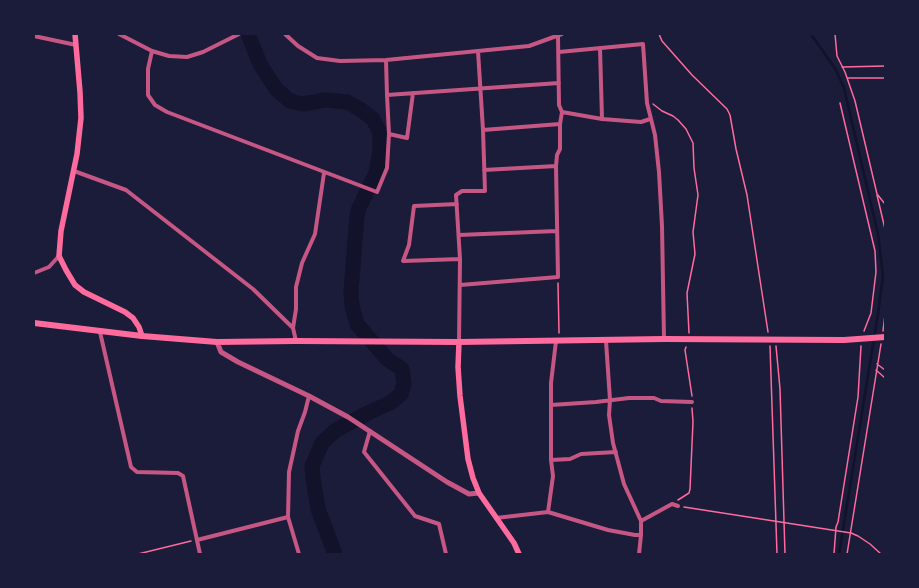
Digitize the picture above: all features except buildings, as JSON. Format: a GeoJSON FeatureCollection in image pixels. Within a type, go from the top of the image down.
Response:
{"type":"FeatureCollection","features":[{"type":"Feature","properties":{"kind":"main road"},"geometry":{"type":"LineString","coordinates":[[75,34],[81,118],[74,171],[61,231],[59,256],[75,285],[84,292],[125,312],[133,318],[139,327],[142,336]]}},
{"type":"Feature","properties":{"kind":"main road"},"geometry":{"type":"LineString","coordinates":[[34,323],[100,332],[217,342],[459,342],[664,339],[772,340],[863,339],[884,337]]}},
{"type":"Feature","properties":{"kind":"main road"},"geometry":{"type":"LineString","coordinates":[[459,342],[458,367],[460,396],[468,459],[473,478],[479,493],[514,543],[519,554]]}},
{"type":"Feature","properties":{"kind":"street"},"geometry":{"type":"LineString","coordinates":[[119,34],[152,51],[170,56],[187,57],[203,52],[237,35]]}},
{"type":"Feature","properties":{"kind":"street"},"geometry":{"type":"LineString","coordinates":[[285,34],[298,46],[317,58],[340,61],[386,60],[529,46],[560,35],[559,105],[562,112],[560,124],[560,149],[557,155],[556,166],[558,277],[460,285]]}},
{"type":"Feature","properties":{"kind":"street"},"geometry":{"type":"LineString","coordinates":[[34,36],[76,45]]}},
{"type":"Feature","properties":{"kind":"street"},"geometry":{"type":"LineString","coordinates":[[559,52],[643,44],[647,103],[655,135],[659,172],[662,226],[664,339]]}},
{"type":"Feature","properties":{"kind":"street"},"geometry":{"type":"LineString","coordinates":[[600,48],[602,119]]}},
{"type":"Feature","properties":{"kind":"street"},"geometry":{"type":"LineString","coordinates":[[152,51],[148,69],[148,95],[155,105],[167,112],[377,192],[386,168],[389,134],[386,60]]}},
{"type":"Feature","properties":{"kind":"street"},"geometry":{"type":"LineString","coordinates":[[459,342],[460,259],[456,195],[462,191],[485,191],[478,51]]}},
{"type":"Feature","properties":{"kind":"street"},"geometry":{"type":"LineString","coordinates":[[387,96],[559,83]]}},
{"type":"Feature","properties":{"kind":"street"},"geometry":{"type":"LineString","coordinates":[[389,134],[407,138],[413,94]]}},
{"type":"Feature","properties":{"kind":"street"},"geometry":{"type":"LineString","coordinates":[[562,112],[602,119],[641,122],[650,119]]}},
{"type":"Feature","properties":{"kind":"street"},"geometry":{"type":"LineString","coordinates":[[483,130],[560,124]]}},
{"type":"Feature","properties":{"kind":"street"},"geometry":{"type":"LineString","coordinates":[[484,170],[556,166]]}},
{"type":"Feature","properties":{"kind":"street"},"geometry":{"type":"LineString","coordinates":[[74,171],[126,190],[253,289],[293,328]]}},
{"type":"Feature","properties":{"kind":"street"},"geometry":{"type":"LineString","coordinates":[[296,341],[293,328],[296,309],[296,287],[302,263],[315,234],[324,173]]}},
{"type":"Feature","properties":{"kind":"street"},"geometry":{"type":"LineString","coordinates":[[457,204],[414,206],[409,245],[403,261],[460,259]]}},
{"type":"Feature","properties":{"kind":"street"},"geometry":{"type":"LineString","coordinates":[[459,235],[557,231]]}},
{"type":"Feature","properties":{"kind":"street"},"geometry":{"type":"LineString","coordinates":[[34,273],[49,267],[59,256]]}},
{"type":"Feature","properties":{"kind":"street"},"geometry":{"type":"LineString","coordinates":[[100,332],[131,467],[137,472],[178,473],[183,476],[200,554]]}},
{"type":"Feature","properties":{"kind":"street"},"geometry":{"type":"LineString","coordinates":[[548,512],[553,476],[551,460],[552,383],[558,341]]}},
{"type":"Feature","properties":{"kind":"street"},"geometry":{"type":"LineString","coordinates":[[606,341],[610,400],[609,415],[624,484],[640,521],[641,535],[639,554]]}},
{"type":"Feature","properties":{"kind":"street"},"geometry":{"type":"LineString","coordinates":[[217,342],[220,352],[348,417],[447,482],[469,494],[479,493]]}},
{"type":"Feature","properties":{"kind":"street"},"geometry":{"type":"LineString","coordinates":[[299,554],[288,517],[288,472],[298,431],[309,396]]}},
{"type":"Feature","properties":{"kind":"street"},"geometry":{"type":"LineString","coordinates":[[551,405],[629,398],[654,398],[661,400],[692,402]]}},
{"type":"Feature","properties":{"kind":"street"},"geometry":{"type":"LineString","coordinates":[[368,430],[364,452],[415,516],[439,524],[446,554]]}},
{"type":"Feature","properties":{"kind":"street"},"geometry":{"type":"LineString","coordinates":[[551,460],[570,459],[581,454],[616,452]]}},
{"type":"Feature","properties":{"kind":"street"},"geometry":{"type":"LineString","coordinates":[[640,521],[672,504],[676,505]]}},
{"type":"Feature","properties":{"kind":"street"},"geometry":{"type":"LineString","coordinates":[[496,518],[548,512],[608,530],[641,535]]}},
{"type":"Feature","properties":{"kind":"street"},"geometry":{"type":"LineString","coordinates":[[197,540],[288,517]]}},
{"type":"Feature","properties":{"kind":"path"},"geometry":{"type":"LineString","coordinates":[[659,34],[662,41],[692,75],[727,109],[730,115],[736,149],[748,195],[780,389],[785,554]]}},
{"type":"Feature","properties":{"kind":"path"},"geometry":{"type":"LineString","coordinates":[[835,34],[837,56],[855,100],[885,229]]}},
{"type":"Feature","properties":{"kind":"path"},"geometry":{"type":"LineString","coordinates":[[842,67],[885,66]]}},
{"type":"Feature","properties":{"kind":"path"},"geometry":{"type":"LineString","coordinates":[[847,78],[885,78]]}},
{"type":"Feature","properties":{"kind":"path"},"geometry":{"type":"LineString","coordinates":[[647,103],[654,104],[662,111],[673,116],[686,129],[693,143],[694,168],[698,195],[693,232],[695,254],[687,293],[688,340],[685,350],[692,402],[693,422],[690,489],[679,499],[676,505],[851,533],[870,544],[881,554]]}},
{"type":"Feature","properties":{"kind":"path"},"geometry":{"type":"LineString","coordinates":[[834,554],[836,531],[858,397],[863,339],[871,313],[876,272],[875,251],[840,103]]}},
{"type":"Feature","properties":{"kind":"path"},"geometry":{"type":"LineString","coordinates":[[877,194],[885,204]]}},
{"type":"Feature","properties":{"kind":"path"},"geometry":{"type":"LineString","coordinates":[[558,277],[558,341]]}},
{"type":"Feature","properties":{"kind":"path"},"geometry":{"type":"LineString","coordinates":[[847,554],[877,364],[884,337],[885,315]]}},
{"type":"Feature","properties":{"kind":"path"},"geometry":{"type":"LineString","coordinates":[[772,340],[777,554]]}},
{"type":"Feature","properties":{"kind":"path"},"geometry":{"type":"LineString","coordinates":[[877,364],[885,370]]}},
{"type":"Feature","properties":{"kind":"path"},"geometry":{"type":"LineString","coordinates":[[876,370],[885,378]]}},
{"type":"Feature","properties":{"kind":"path"},"geometry":{"type":"LineString","coordinates":[[138,554],[197,540]]}},
{"type":"Feature","properties":{"kind":"waterway"},"geometry":{"type":"LineString","coordinates":[[248,34],[260,64],[276,89],[290,101],[303,104],[325,100],[347,102],[360,109],[373,119],[380,133],[380,151],[376,173],[359,208],[357,216],[351,291],[352,306],[357,324],[387,359],[402,369],[404,384],[401,394],[390,403],[336,430],[322,443],[312,466],[318,509],[335,554]]}},
{"type":"Feature","properties":{"kind":"waterway"},"geometry":{"type":"LineString","coordinates":[[811,34],[836,70],[844,88],[878,234],[883,276],[839,554]]}}]}
